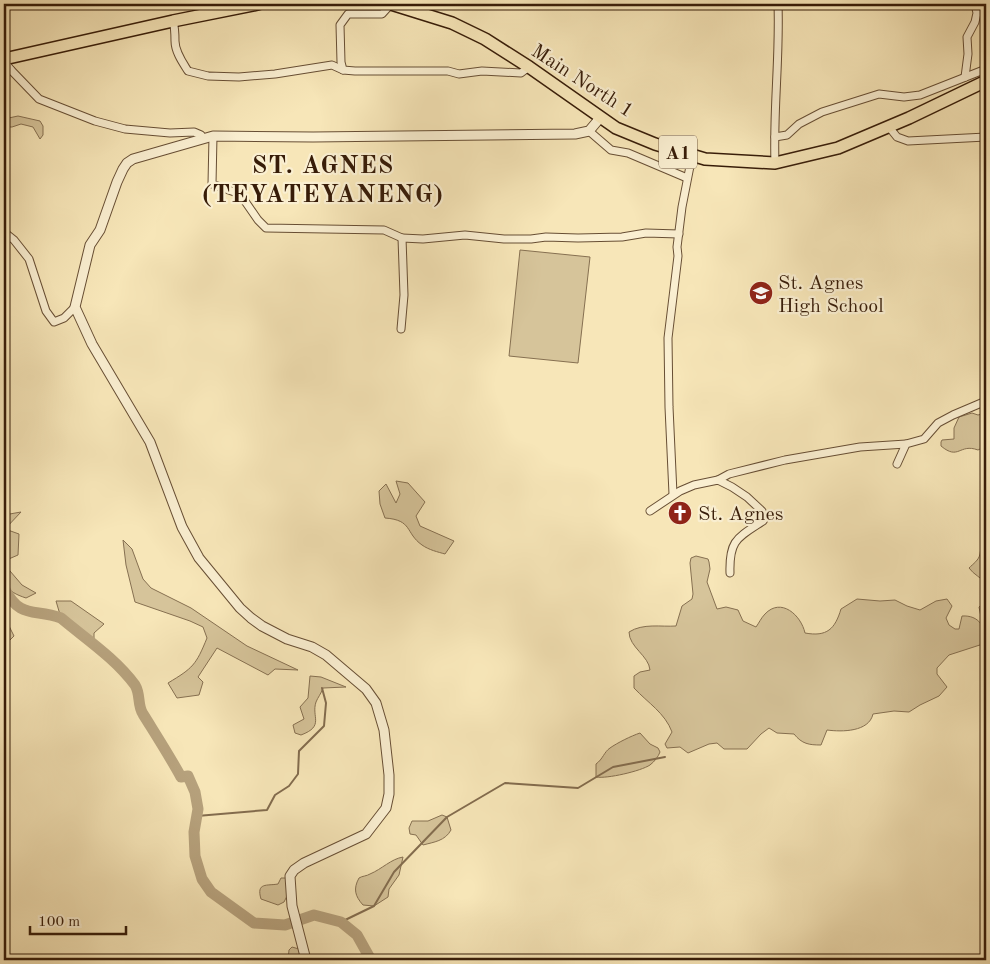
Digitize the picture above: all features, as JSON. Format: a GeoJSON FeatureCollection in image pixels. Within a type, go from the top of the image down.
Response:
{"type":"FeatureCollection","features":[{"type":"Feature","properties":{"kind":"main road"},"geometry":{"type":"LineString","coordinates":[[5,58],[258,4]]}},
{"type":"Feature","properties":{"kind":"main road","name":"Main North 1"},"geometry":{"type":"LineString","coordinates":[[391,4],[452,23],[485,39],[529,67],[616,128],[655,144],[706,160],[775,163],[838,148],[889,127],[986,81]]}},
{"type":"Feature","properties":{"kind":"street"},"geometry":{"type":"LineString","coordinates":[[343,70],[340,25],[348,14],[382,14],[391,4]]}},
{"type":"Feature","properties":{"kind":"street"},"geometry":{"type":"LineString","coordinates":[[775,163],[779,32],[778,4]]}},
{"type":"Feature","properties":{"kind":"street"},"geometry":{"type":"LineString","coordinates":[[965,77],[968,54],[967,37],[975,22],[977,13],[975,4]]}},
{"type":"Feature","properties":{"kind":"street"},"geometry":{"type":"LineString","coordinates":[[173,21],[176,33],[175,42],[188,72],[208,76],[240,77],[275,74],[332,65],[343,70],[448,72],[459,74],[482,71],[521,73],[529,67]]}},
{"type":"Feature","properties":{"kind":"street"},"geometry":{"type":"LineString","coordinates":[[5,58],[7,71],[39,98],[95,121],[124,129],[170,133],[194,132],[203,138]]}},
{"type":"Feature","properties":{"kind":"street"},"geometry":{"type":"LineString","coordinates":[[775,137],[787,135],[799,124],[822,112],[879,94],[904,97],[920,95],[965,77],[969,78],[986,69]]}},
{"type":"Feature","properties":{"kind":"street"},"geometry":{"type":"LineString","coordinates":[[4,232],[14,240],[29,258],[46,311],[54,322],[64,318],[75,307],[90,245],[100,230],[116,182],[126,162],[133,159],[213,136],[493,136],[575,134],[589,131],[600,118]]}},
{"type":"Feature","properties":{"kind":"street"},"geometry":{"type":"LineString","coordinates":[[889,127],[897,138],[908,141],[986,138]]}},
{"type":"Feature","properties":{"kind":"street"},"geometry":{"type":"LineString","coordinates":[[589,131],[612,150],[628,153],[687,178]]}},
{"type":"Feature","properties":{"kind":"street"},"geometry":{"type":"LineString","coordinates":[[213,136],[212,184],[240,194],[266,228],[384,230],[402,238],[423,239],[465,235],[531,239],[546,236],[622,237],[663,232],[679,234]]}},
{"type":"Feature","properties":{"kind":"street"},"geometry":{"type":"LineString","coordinates":[[673,494],[668,338],[678,256],[677,247],[692,156]]}},
{"type":"Feature","properties":{"kind":"street"},"geometry":{"type":"LineString","coordinates":[[401,329],[404,295],[402,238]]}},
{"type":"Feature","properties":{"kind":"street"},"geometry":{"type":"LineString","coordinates":[[75,307],[92,344],[150,442],[182,527],[199,558],[240,608],[251,618],[286,639],[312,647],[326,655],[366,689],[376,703],[384,730],[389,775],[389,794],[386,808],[366,834],[304,863],[294,870],[290,876],[292,906],[306,960]]}},
{"type":"Feature","properties":{"kind":"street"},"geometry":{"type":"LineString","coordinates":[[650,511],[673,494],[694,485],[718,480],[728,474],[785,460],[860,447],[906,444],[924,438],[938,423],[986,401]]}},
{"type":"Feature","properties":{"kind":"street"},"geometry":{"type":"LineString","coordinates":[[896,464],[906,444]]}},
{"type":"Feature","properties":{"kind":"street"},"geometry":{"type":"LineString","coordinates":[[718,480],[732,486],[747,497],[765,515],[763,521],[732,544],[729,558],[730,573]]}},
{"type":"Feature","properties":{"kind":"shaded area"},"geometry":{"type":"Polygon","coordinates":[[[18,116],[40,121],[43,126],[43,135],[40,139],[33,127],[21,124],[4,127],[4,119],[18,116]]]}},
{"type":"Feature","properties":{"kind":"shaded area"},"geometry":{"type":"Polygon","coordinates":[[[520,250],[590,257],[578,363],[509,356],[520,250]]]}},
{"type":"Feature","properties":{"kind":"shaded area"},"geometry":{"type":"Polygon","coordinates":[[[972,413],[978,415],[986,413],[986,446],[978,450],[972,448],[952,452],[941,446],[942,440],[954,439],[954,428],[959,417],[972,413]]]}},
{"type":"Feature","properties":{"kind":"shaded area"},"geometry":{"type":"Polygon","coordinates":[[[396,481],[408,483],[425,502],[416,516],[420,526],[454,541],[445,554],[422,545],[405,524],[400,521],[385,518],[380,504],[379,491],[386,484],[396,503],[400,494],[396,481]]]}},
{"type":"Feature","properties":{"kind":"shaded area"},"geometry":{"type":"Polygon","coordinates":[[[21,512],[5,529],[19,534],[18,555],[4,561],[4,515],[21,512]]]}},
{"type":"Feature","properties":{"kind":"shaded area"},"geometry":{"type":"Polygon","coordinates":[[[986,533],[986,584],[969,568],[976,562],[979,556],[981,542],[986,533]]]}},
{"type":"Feature","properties":{"kind":"shaded area"},"geometry":{"type":"Polygon","coordinates":[[[123,540],[132,549],[143,579],[151,588],[191,608],[247,646],[298,670],[275,669],[268,675],[217,648],[198,677],[203,682],[199,695],[177,698],[168,683],[193,665],[207,638],[203,627],[135,602],[126,565],[123,540]]]}},
{"type":"Feature","properties":{"kind":"shaded area"},"geometry":{"type":"Polygon","coordinates":[[[696,556],[708,559],[710,569],[707,582],[717,609],[726,607],[738,610],[743,621],[756,627],[765,614],[777,607],[789,610],[795,615],[803,626],[805,633],[819,634],[829,630],[836,622],[841,609],[857,599],[895,600],[920,610],[936,601],[947,599],[952,606],[946,618],[949,625],[959,629],[962,616],[973,618],[983,627],[986,643],[949,655],[937,668],[937,674],[947,687],[939,696],[909,712],[894,711],[873,714],[870,720],[861,728],[847,731],[827,730],[821,745],[806,743],[794,734],[777,733],[769,728],[747,749],[724,749],[717,743],[709,744],[688,753],[680,747],[667,748],[665,744],[672,732],[669,725],[661,714],[634,688],[634,676],[640,672],[650,670],[646,660],[632,642],[629,632],[646,626],[676,626],[682,606],[692,599],[690,563],[691,558],[696,556]]]}},
{"type":"Feature","properties":{"kind":"shaded area"},"geometry":{"type":"Polygon","coordinates":[[[4,564],[22,585],[36,593],[26,598],[10,590],[5,582],[4,564]]]}},
{"type":"Feature","properties":{"kind":"shaded area"},"geometry":{"type":"Polygon","coordinates":[[[986,593],[986,620],[981,617],[979,607],[983,603],[986,593]]]}},
{"type":"Feature","properties":{"kind":"shaded area"},"geometry":{"type":"Polygon","coordinates":[[[56,601],[71,601],[104,624],[94,633],[94,645],[61,618],[56,601]]]}},
{"type":"Feature","properties":{"kind":"shaded area"},"geometry":{"type":"Polygon","coordinates":[[[4,616],[14,636],[4,646],[4,616]]]}},
{"type":"Feature","properties":{"kind":"shaded area"},"geometry":{"type":"Polygon","coordinates":[[[310,676],[321,677],[346,687],[323,688],[316,702],[315,725],[308,732],[301,735],[295,733],[293,725],[304,719],[300,707],[308,698],[310,676]]]}},
{"type":"Feature","properties":{"kind":"shaded area"},"geometry":{"type":"Polygon","coordinates":[[[640,733],[650,744],[658,748],[660,752],[650,765],[616,776],[596,777],[596,764],[608,750],[640,733]]]}},
{"type":"Feature","properties":{"kind":"shaded area"},"geometry":{"type":"Polygon","coordinates":[[[442,815],[447,817],[451,830],[442,839],[423,845],[416,835],[410,834],[409,828],[412,821],[428,821],[442,815]]]}},
{"type":"Feature","properties":{"kind":"shaded area"},"geometry":{"type":"Polygon","coordinates":[[[403,857],[399,875],[389,889],[388,897],[374,906],[363,905],[358,899],[356,892],[359,878],[369,875],[394,860],[403,857]]]}},
{"type":"Feature","properties":{"kind":"shaded area"},"geometry":{"type":"Polygon","coordinates":[[[281,878],[287,878],[287,896],[284,902],[278,905],[261,899],[261,887],[278,884],[281,878]]]}},
{"type":"Feature","properties":{"kind":"shaded area"},"geometry":{"type":"Polygon","coordinates":[[[292,947],[299,949],[302,960],[288,960],[289,950],[292,947]]]}},
{"type":"Feature","properties":{"kind":"waterway"},"geometry":{"type":"LineString","coordinates":[[4,588],[10,598],[22,609],[61,618],[109,657],[135,685],[143,714],[181,777],[188,776],[195,792],[198,809],[194,832],[195,856],[202,879],[211,892],[254,923],[285,925],[314,915],[341,922],[357,935],[371,960]]}},
{"type":"Feature","properties":{"kind":"waterway"},"geometry":{"type":"LineString","coordinates":[[197,816],[267,810],[275,795],[289,786],[298,774],[299,751],[324,726],[326,703],[322,688]]}},
{"type":"Feature","properties":{"kind":"waterway"},"geometry":{"type":"LineString","coordinates":[[341,922],[374,906],[394,872],[447,817],[505,783],[578,788],[613,767],[665,757]]}},
{"type":"Feature","properties":{"kind":"place","name":"St. Agnes High School"},"geometry":{"type":"Point","coordinates":[761,293]}},
{"type":"Feature","properties":{"kind":"place","name":"St. Agnes"},"geometry":{"type":"Point","coordinates":[680,513]}},
{"type":"Feature","properties":{"kind":"district","name":"ST. AGNES (TEYATEYANENG)"},"geometry":{"type":"Point","coordinates":[323,178]}}]}
